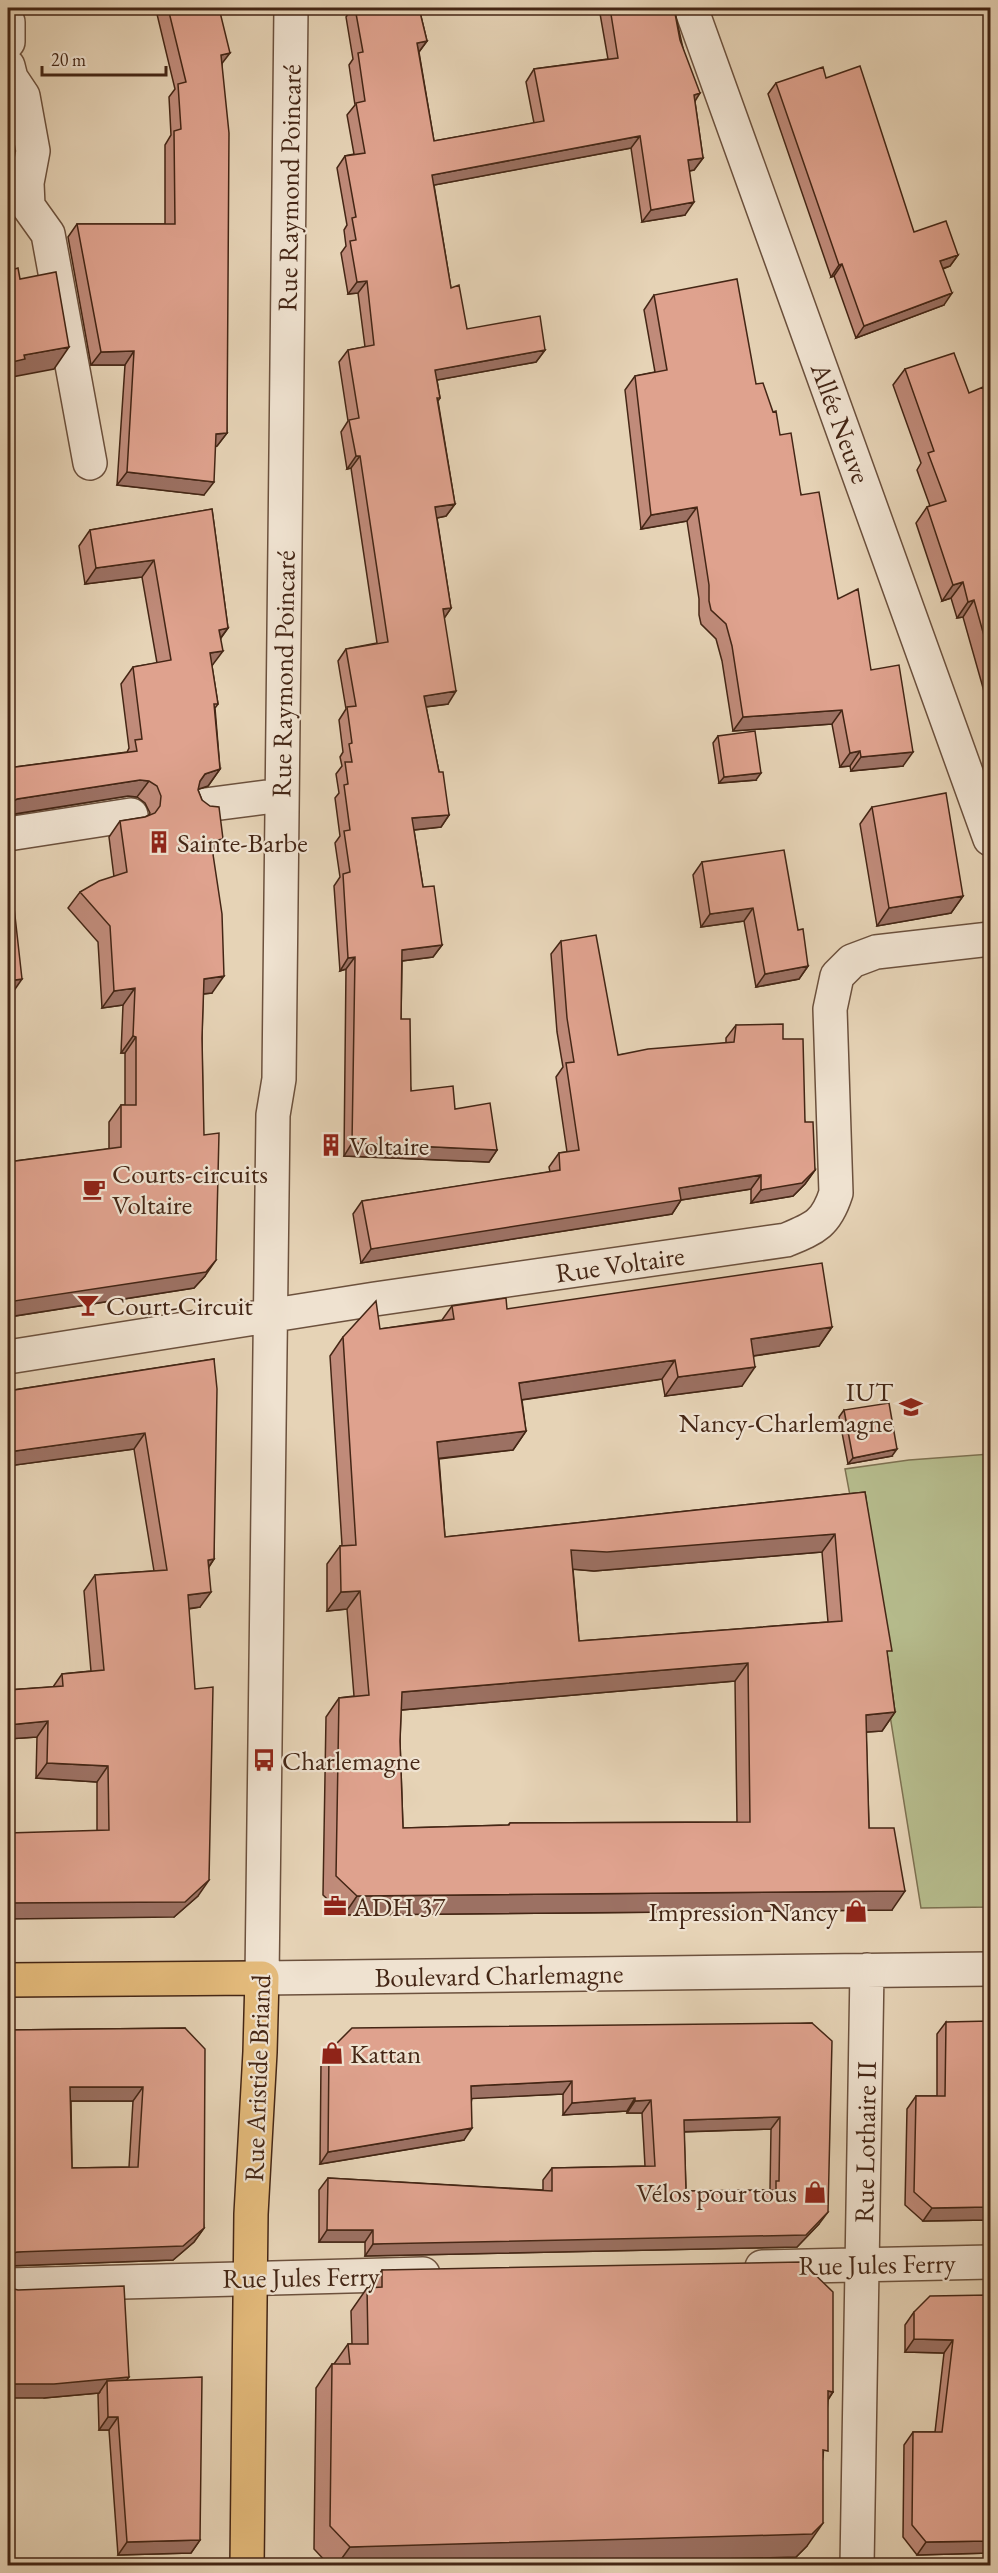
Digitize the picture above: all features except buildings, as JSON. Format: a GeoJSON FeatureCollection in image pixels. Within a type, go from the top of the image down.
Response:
{"type":"FeatureCollection","features":[{"type":"Feature","properties":{"kind":"main road","name":"Boulevard Charlemagne"},"geometry":{"type":"LineString","coordinates":[[8,1980],[262,1978]]}},
{"type":"Feature","properties":{"kind":"main road","name":"Rue Aristide Briand"},"geometry":{"type":"LineString","coordinates":[[247,2565],[250,2278],[262,1978]]}},
{"type":"Feature","properties":{"kind":"street","name":"Rue Raymond Poincaré"},"geometry":{"type":"LineString","coordinates":[[267,1591],[273,1115],[279,1079],[291,8]]}},
{"type":"Feature","properties":{"kind":"street","name":"Allée Neuve"},"geometry":{"type":"LineString","coordinates":[[691,8],[990,839]]}},
{"type":"Feature","properties":{"kind":"street"},"geometry":{"type":"LineString","coordinates":[[8,22],[8,42]]}},
{"type":"Feature","properties":{"kind":"street"},"geometry":{"type":"LineString","coordinates":[[8,66],[11,78],[23,96],[33,151],[27,183],[28,206],[48,234],[90,463]]}},
{"type":"Feature","properties":{"kind":"street"},"geometry":{"type":"LineString","coordinates":[[205,805],[282,795]]}},
{"type":"Feature","properties":{"kind":"street"},"geometry":{"type":"LineString","coordinates":[[8,834],[131,815]]}},
{"type":"Feature","properties":{"kind":"street","name":"Rue Voltaire"},"geometry":{"type":"LineString","coordinates":[[8,1357],[269,1315],[786,1240],[813,1229],[830,1211],[836,1193],[831,1008],[837,976],[852,961],[876,952],[990,939]]}},
{"type":"Feature","properties":{"kind":"street","name":"Rue Aristide Briand"},"geometry":{"type":"LineString","coordinates":[[262,1978],[267,1591]]}},
{"type":"Feature","properties":{"kind":"street","name":"Rue Lothaire II"},"geometry":{"type":"LineString","coordinates":[[857,2565],[867,1970]]}},
{"type":"Feature","properties":{"kind":"street","name":"Boulevard Charlemagne"},"geometry":{"type":"LineString","coordinates":[[262,1978],[990,1970]]}},
{"type":"Feature","properties":{"kind":"street","name":"Rue Jules Ferry"},"geometry":{"type":"LineString","coordinates":[[733,2268],[990,2262]]}},
{"type":"Feature","properties":{"kind":"street","name":"Rue Jules Ferry"},"geometry":{"type":"LineString","coordinates":[[8,2285],[447,2273]]}},
{"type":"Feature","properties":{"kind":"green space"},"geometry":{"type":"Polygon","coordinates":[[[990,1454],[990,1907],[921,1908],[883,1672],[845,1469],[909,1460],[990,1454]]]}},
{"type":"Feature","properties":{"kind":"green space"},"geometry":{"type":"Polygon","coordinates":[[[791,2557],[803,2565],[544,2566],[544,2564],[791,2557]]]}},
{"type":"Feature","properties":{"kind":"place","name":"Sainte-Barbe"},"geometry":{"type":"Point","coordinates":[159,842]}},
{"type":"Feature","properties":{"kind":"place","name":"Voltaire"},"geometry":{"type":"Point","coordinates":[331,1145]}},
{"type":"Feature","properties":{"kind":"place","name":"Courts-circuits Voltaire"},"geometry":{"type":"Point","coordinates":[94,1189]}},
{"type":"Feature","properties":{"kind":"place","name":"Court-Circuit"},"geometry":{"type":"Point","coordinates":[88,1305]}},
{"type":"Feature","properties":{"kind":"place","name":"IUT Nancy-Charlemagne"},"geometry":{"type":"Point","coordinates":[911,1407]}},
{"type":"Feature","properties":{"kind":"place","name":"Charlemagne"},"geometry":{"type":"Point","coordinates":[264,1760]}},
{"type":"Feature","properties":{"kind":"place","name":"ADH 37"},"geometry":{"type":"Point","coordinates":[335,1906]}},
{"type":"Feature","properties":{"kind":"place","name":"Impression Nancy"},"geometry":{"type":"Point","coordinates":[856,1911]}},
{"type":"Feature","properties":{"kind":"place","name":"Kattan"},"geometry":{"type":"Point","coordinates":[332,2053]}},
{"type":"Feature","properties":{"kind":"place","name":"Vélos pour tous"},"geometry":{"type":"Point","coordinates":[815,2192]}}]}
